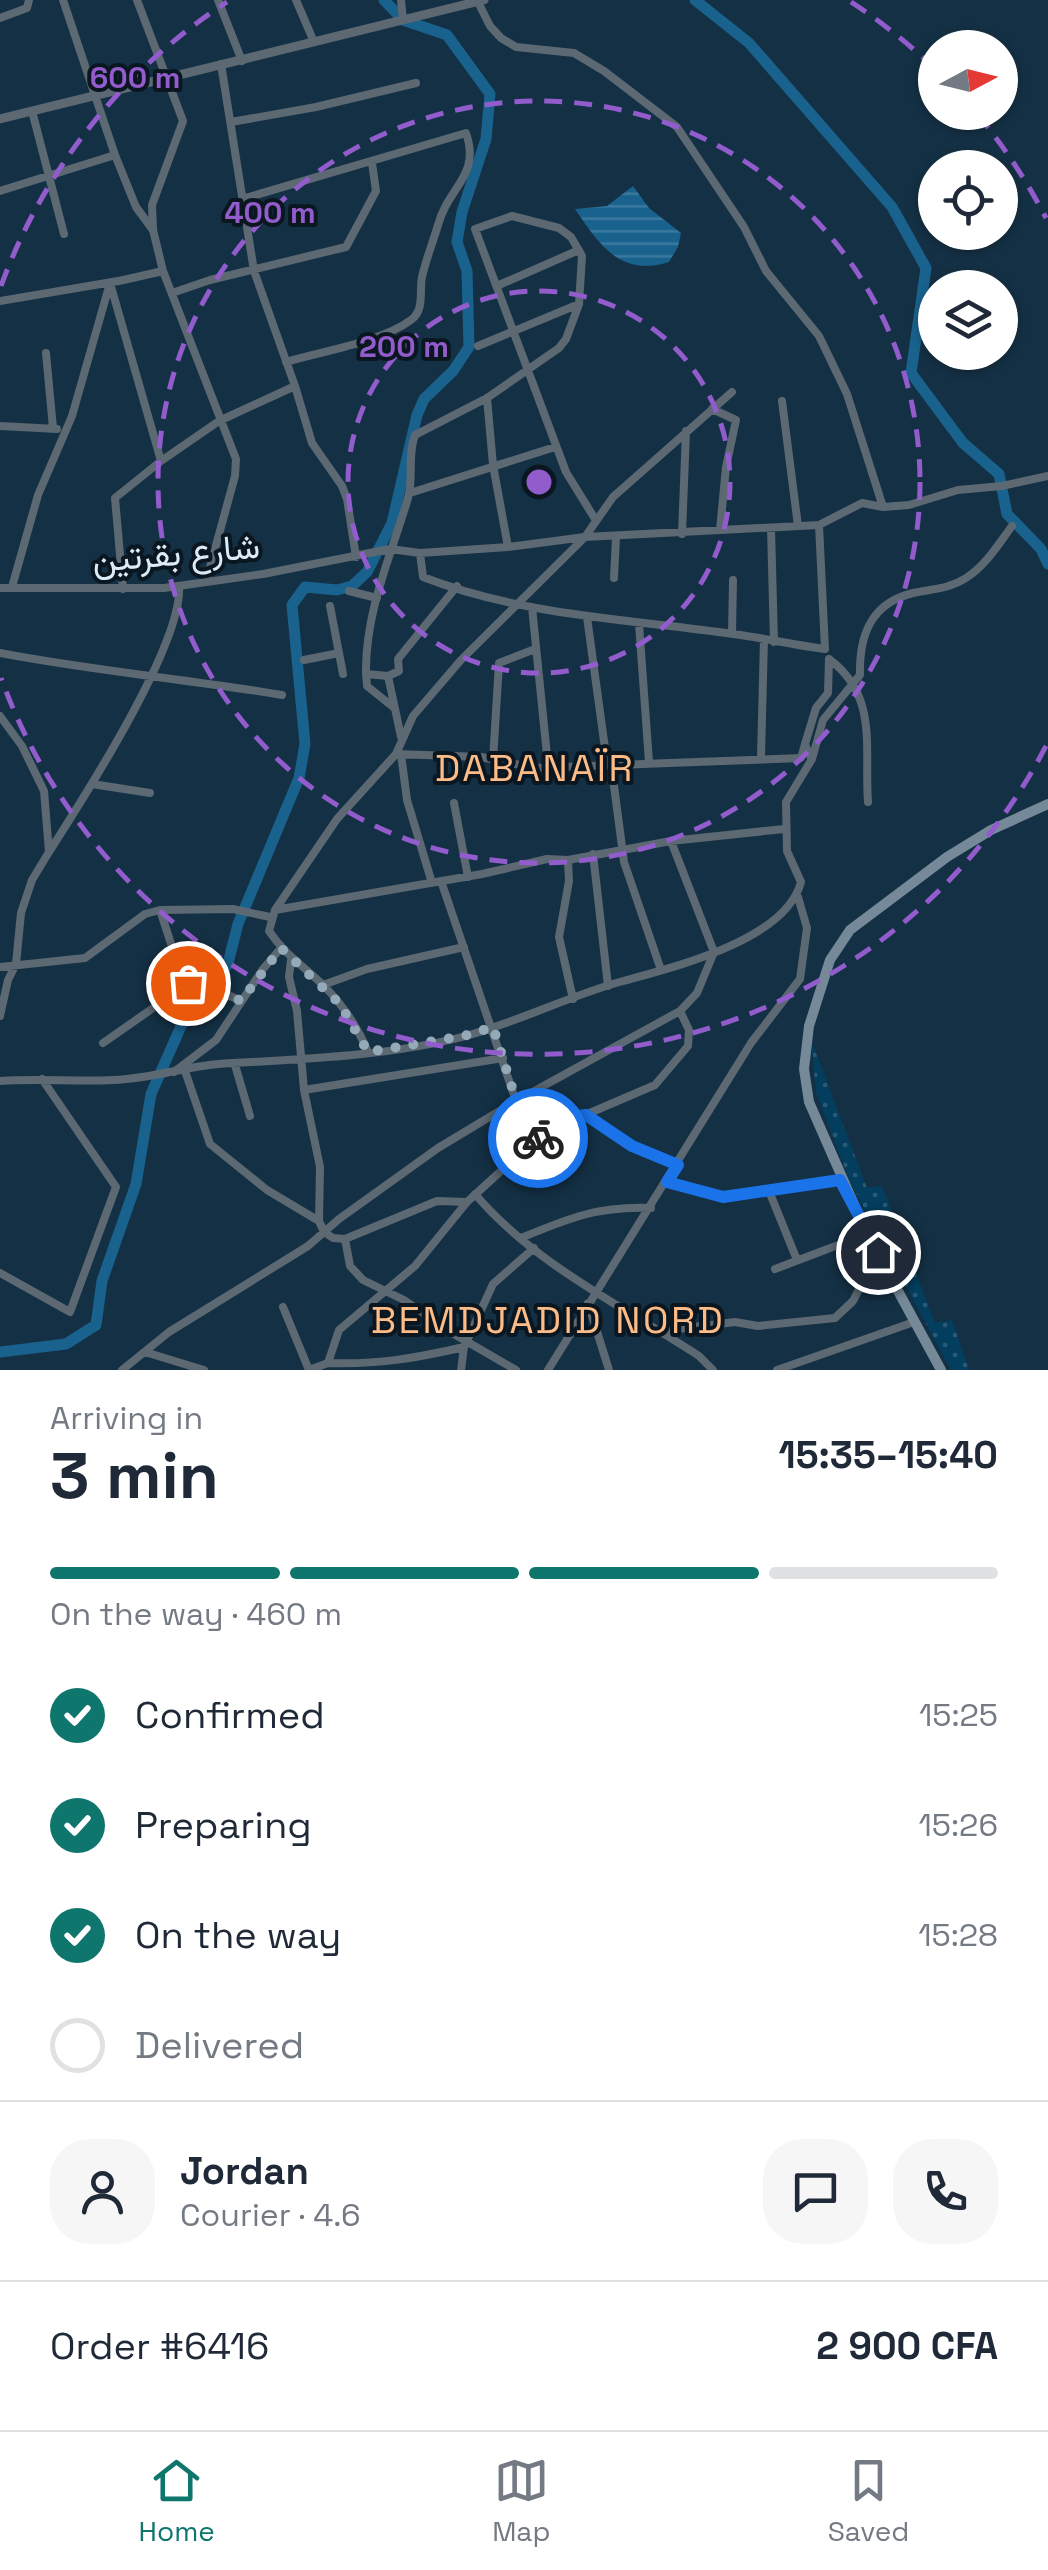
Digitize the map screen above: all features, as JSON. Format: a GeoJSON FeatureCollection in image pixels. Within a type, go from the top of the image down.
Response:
{"type":"FeatureCollection","features":[{"type":"Feature","properties":{"kind":"main road"},"geometry":{"type":"LineString","coordinates":[[941,1370],[866,1234],[808,1102],[804,1069],[809,1026],[830,960],[850,930],[947,857],[991,830],[1048,804]]}},
{"type":"Feature","properties":{"kind":"street"},"geometry":{"type":"LineString","coordinates":[[0,18],[27,8],[29,0]]}},
{"type":"Feature","properties":{"kind":"street"},"geometry":{"type":"LineString","coordinates":[[62,0],[115,155],[136,207],[153,230]]}},
{"type":"Feature","properties":{"kind":"street"},"geometry":{"type":"LineString","coordinates":[[136,0],[183,124],[152,205],[153,230],[164,271],[236,468],[206,582]]}},
{"type":"Feature","properties":{"kind":"street"},"geometry":{"type":"LineString","coordinates":[[218,0],[242,61]]}},
{"type":"Feature","properties":{"kind":"street"},"geometry":{"type":"LineString","coordinates":[[296,0],[314,42]]}},
{"type":"Feature","properties":{"kind":"street"},"geometry":{"type":"LineString","coordinates":[[401,0],[403,20]]}},
{"type":"Feature","properties":{"kind":"street"},"geometry":{"type":"LineString","coordinates":[[0,120],[481,1],[490,26],[500,38],[516,47],[574,54],[604,71],[677,127],[744,226],[766,271],[819,336],[847,394],[883,507]]}},
{"type":"Feature","properties":{"kind":"street"},"geometry":{"type":"LineString","coordinates":[[221,64],[254,271],[312,443],[347,499],[356,557]]}},
{"type":"Feature","properties":{"kind":"street"},"geometry":{"type":"LineString","coordinates":[[231,122],[316,108],[416,83]]}},
{"type":"Feature","properties":{"kind":"street"},"geometry":{"type":"LineString","coordinates":[[32,111],[64,234]]}},
{"type":"Feature","properties":{"kind":"street"},"geometry":{"type":"LineString","coordinates":[[242,200],[466,134],[470,146],[468,171],[441,214],[414,318],[385,333],[286,362]]}},
{"type":"Feature","properties":{"kind":"street"},"geometry":{"type":"LineString","coordinates":[[0,191],[115,155]]}},
{"type":"Feature","properties":{"kind":"street"},"geometry":{"type":"LineString","coordinates":[[172,293],[346,248],[376,191],[372,163]]}},
{"type":"Feature","properties":{"kind":"street"},"geometry":{"type":"LineString","coordinates":[[395,709],[367,686],[368,634],[390,549],[410,494],[415,435],[487,398],[527,367],[558,348],[566,339],[579,304],[582,261],[579,250],[559,228],[512,216],[477,227],[513,332],[527,367],[566,472],[595,519]]}},
{"type":"Feature","properties":{"kind":"street"},"geometry":{"type":"LineString","coordinates":[[499,285],[579,250]]}},
{"type":"Feature","properties":{"kind":"street"},"geometry":{"type":"LineString","coordinates":[[110,283],[164,271]]}},
{"type":"Feature","properties":{"kind":"street"},"geometry":{"type":"LineString","coordinates":[[0,301],[124,280]]}},
{"type":"Feature","properties":{"kind":"street"},"geometry":{"type":"LineString","coordinates":[[12,587],[38,495],[67,430],[110,283]]}},
{"type":"Feature","properties":{"kind":"street"},"geometry":{"type":"LineString","coordinates":[[110,283],[161,461]]}},
{"type":"Feature","properties":{"kind":"street"},"geometry":{"type":"LineString","coordinates":[[478,346],[579,304]]}},
{"type":"Feature","properties":{"kind":"street"},"geometry":{"type":"LineString","coordinates":[[46,352],[52,428]]}},
{"type":"Feature","properties":{"kind":"street"},"geometry":{"type":"LineString","coordinates":[[123,589],[114,498],[219,421],[295,386]]}},
{"type":"Feature","properties":{"kind":"street"},"geometry":{"type":"LineString","coordinates":[[536,1139],[516,1100],[493,1027],[406,800],[398,754],[401,737],[413,716],[515,604],[585,537],[613,497],[732,392]]}},
{"type":"Feature","properties":{"kind":"street"},"geometry":{"type":"LineString","coordinates":[[487,398],[493,465],[508,547]]}},
{"type":"Feature","properties":{"kind":"street"},"geometry":{"type":"LineString","coordinates":[[782,400],[798,526]]}},
{"type":"Feature","properties":{"kind":"street"},"geometry":{"type":"LineString","coordinates":[[712,410],[736,420],[726,466],[720,530]]}},
{"type":"Feature","properties":{"kind":"street"},"geometry":{"type":"LineString","coordinates":[[0,426],[67,430]]}},
{"type":"Feature","properties":{"kind":"street"},"geometry":{"type":"LineString","coordinates":[[682,534],[686,431]]}},
{"type":"Feature","properties":{"kind":"street"},"geometry":{"type":"LineString","coordinates":[[410,494],[556,446]]}},
{"type":"Feature","properties":{"kind":"street"},"geometry":{"type":"LineString","coordinates":[[390,549],[420,553],[585,537],[819,525],[862,503],[909,506],[958,490],[1048,476]]}},
{"type":"Feature","properties":{"kind":"street"},"geometry":{"type":"LineString","coordinates":[[819,525],[825,648],[860,694],[866,725],[868,802]]}},
{"type":"Feature","properties":{"kind":"street"},"geometry":{"type":"LineString","coordinates":[[548,1370],[751,1043],[800,978],[807,928],[798,897],[801,882],[787,851],[786,802],[812,759],[823,720],[860,675],[866,624],[884,604],[911,594],[948,588],[964,579],[992,554],[1012,526]]}},
{"type":"Feature","properties":{"kind":"street"},"geometry":{"type":"LineString","coordinates":[[762,757],[771,528]]}},
{"type":"Feature","properties":{"kind":"street"},"geometry":{"type":"LineString","coordinates":[[614,578],[616,536]]}},
{"type":"Feature","properties":{"kind":"street","name":"شارع بقرتين"},"geometry":{"type":"LineString","coordinates":[[0,588],[179,586],[390,549]]}},
{"type":"Feature","properties":{"kind":"street"},"geometry":{"type":"LineString","coordinates":[[420,553],[423,576],[532,608],[825,648]]}},
{"type":"Feature","properties":{"kind":"street"},"geometry":{"type":"LineString","coordinates":[[732,634],[733,580]]}},
{"type":"Feature","properties":{"kind":"street"},"geometry":{"type":"LineString","coordinates":[[0,1016],[13,968],[21,913],[32,880],[92,784],[150,674],[179,602],[179,586]]}},
{"type":"Feature","properties":{"kind":"street"},"geometry":{"type":"LineString","coordinates":[[366,674],[388,676],[399,671],[398,659],[457,586]]}},
{"type":"Feature","properties":{"kind":"street"},"geometry":{"type":"LineString","coordinates":[[349,590],[376,598]]}},
{"type":"Feature","properties":{"kind":"street"},"geometry":{"type":"LineString","coordinates":[[330,606],[343,674]]}},
{"type":"Feature","properties":{"kind":"street"},"geometry":{"type":"LineString","coordinates":[[532,608],[548,765]]}},
{"type":"Feature","properties":{"kind":"street"},"geometry":{"type":"LineString","coordinates":[[587,616],[622,848],[662,970]]}},
{"type":"Feature","properties":{"kind":"street"},"geometry":{"type":"LineString","coordinates":[[639,624],[648,762]]}},
{"type":"Feature","properties":{"kind":"street"},"geometry":{"type":"LineString","coordinates":[[493,760],[498,663],[535,649]]}},
{"type":"Feature","properties":{"kind":"street"},"geometry":{"type":"LineString","coordinates":[[0,653],[282,695]]}},
{"type":"Feature","properties":{"kind":"street"},"geometry":{"type":"LineString","coordinates":[[304,660],[339,653]]}},
{"type":"Feature","properties":{"kind":"street"},"geometry":{"type":"LineString","coordinates":[[368,1052],[351,1020],[323,985],[291,960],[269,930],[272,914],[338,819],[398,754],[466,756],[535,768],[801,758],[816,708],[828,693],[830,659]]}},
{"type":"Feature","properties":{"kind":"street"},"geometry":{"type":"LineString","coordinates":[[388,676],[401,737]]}},
{"type":"Feature","properties":{"kind":"street"},"geometry":{"type":"LineString","coordinates":[[0,716],[22,746],[44,791],[49,852]]}},
{"type":"Feature","properties":{"kind":"street"},"geometry":{"type":"LineString","coordinates":[[806,744],[812,759]]}},
{"type":"Feature","properties":{"kind":"street"},"geometry":{"type":"LineString","coordinates":[[92,784],[150,793]]}},
{"type":"Feature","properties":{"kind":"street"},"geometry":{"type":"LineString","coordinates":[[454,803],[468,877]]}},
{"type":"Feature","properties":{"kind":"street"},"geometry":{"type":"LineString","coordinates":[[0,967],[86,958],[145,914],[160,910],[233,909],[272,914],[547,859],[568,860],[622,848],[784,829]]}},
{"type":"Feature","properties":{"kind":"street"},"geometry":{"type":"LineString","coordinates":[[122,1370],[169,1332],[308,1246],[438,1148],[516,1100],[680,1011],[696,993],[714,952],[671,841]]}},
{"type":"Feature","properties":{"kind":"street"},"geometry":{"type":"LineString","coordinates":[[593,854],[608,986]]}},
{"type":"Feature","properties":{"kind":"street"},"geometry":{"type":"LineString","coordinates":[[568,860],[559,936],[574,998]]}},
{"type":"Feature","properties":{"kind":"street"},"geometry":{"type":"LineString","coordinates":[[0,1081],[116,1080],[172,1074],[215,1064],[368,1052],[464,1036],[714,952],[771,924],[798,897]]}},
{"type":"Feature","properties":{"kind":"street"},"geometry":{"type":"LineString","coordinates":[[102,1043],[179,990],[168,926],[160,910]]}},
{"type":"Feature","properties":{"kind":"street"},"geometry":{"type":"LineString","coordinates":[[172,1074],[216,1040],[281,948]]}},
{"type":"Feature","properties":{"kind":"street"},"geometry":{"type":"LineString","coordinates":[[323,985],[367,969],[464,948]]}},
{"type":"Feature","properties":{"kind":"street"},"geometry":{"type":"LineString","coordinates":[[291,960],[289,977],[304,1090],[320,1167],[319,1221],[324,1232],[345,1240],[437,1201],[467,1202]]}},
{"type":"Feature","properties":{"kind":"street"},"geometry":{"type":"LineString","coordinates":[[180,983],[204,984],[241,1001]]}},
{"type":"Feature","properties":{"kind":"street"},"geometry":{"type":"LineString","coordinates":[[328,1363],[339,1330],[415,1266],[467,1202],[536,1139],[567,1117],[586,1115],[654,1086],[688,1046],[689,1030],[680,1011]]}},
{"type":"Feature","properties":{"kind":"street"},"geometry":{"type":"LineString","coordinates":[[304,1090],[503,1058]]}},
{"type":"Feature","properties":{"kind":"street"},"geometry":{"type":"LineString","coordinates":[[235,1064],[250,1116]]}},
{"type":"Feature","properties":{"kind":"street"},"geometry":{"type":"LineString","coordinates":[[185,1071],[210,1144],[267,1190],[319,1221]]}},
{"type":"Feature","properties":{"kind":"street"},"geometry":{"type":"LineString","coordinates":[[0,1274],[70,1312],[116,1186],[42,1079]]}},
{"type":"Feature","properties":{"kind":"street"},"geometry":{"type":"LineString","coordinates":[[586,1115],[632,1146],[678,1165]]}},
{"type":"Feature","properties":{"kind":"street"},"geometry":{"type":"LineString","coordinates":[[667,1182],[713,1196],[840,1180]]}},
{"type":"Feature","properties":{"kind":"street"},"geometry":{"type":"LineString","coordinates":[[770,1191],[797,1260]]}},
{"type":"Feature","properties":{"kind":"street"},"geometry":{"type":"LineString","coordinates":[[476,1194],[493,1215],[534,1248],[699,1356],[713,1370]]}},
{"type":"Feature","properties":{"kind":"street"},"geometry":{"type":"LineString","coordinates":[[521,1238],[613,1206],[651,1208]]}},
{"type":"Feature","properties":{"kind":"street"},"geometry":{"type":"LineString","coordinates":[[775,1268],[866,1234]]}},
{"type":"Feature","properties":{"kind":"street"},"geometry":{"type":"LineString","coordinates":[[345,1240],[350,1266],[363,1280],[404,1300],[466,1343],[516,1370]]}},
{"type":"Feature","properties":{"kind":"street"},"geometry":{"type":"LineString","coordinates":[[461,1370],[466,1343],[492,1284],[534,1248]]}},
{"type":"Feature","properties":{"kind":"street"},"geometry":{"type":"LineString","coordinates":[[661,1331],[735,1322],[758,1326],[835,1318],[853,1301],[878,1252]]}},
{"type":"Feature","properties":{"kind":"street"},"geometry":{"type":"LineString","coordinates":[[588,1303],[608,1370]]}},
{"type":"Feature","properties":{"kind":"street"},"geometry":{"type":"LineString","coordinates":[[282,1306],[309,1370],[328,1363],[370,1365],[407,1360],[466,1343]]}},
{"type":"Feature","properties":{"kind":"street"},"geometry":{"type":"LineString","coordinates":[[777,1370],[914,1322]]}},
{"type":"Feature","properties":{"kind":"street"},"geometry":{"type":"LineString","coordinates":[[145,1352],[204,1370]]}},
{"type":"Feature","properties":{"kind":"shaded area"},"geometry":{"type":"Polygon","coordinates":[[[633,186],[649,208],[681,233],[669,262],[652,266],[625,262],[603,246],[575,209],[607,206],[633,186]]]}},
{"type":"Feature","properties":{"kind":"shaded area"},"geometry":{"type":"Polygon","coordinates":[[[811,1040],[867,1188],[882,1186],[935,1323],[952,1320],[969,1370],[951,1370],[850,1182],[816,1092],[811,1040]]]}},
{"type":"Feature","properties":{"kind":"waterway"},"geometry":{"type":"LineString","coordinates":[[0,1352],[66,1344],[96,1325],[102,1281],[136,1184],[151,1094],[182,1024],[210,1001],[228,963],[238,924],[299,778],[305,744],[292,605],[305,587],[337,590],[352,586],[367,572],[392,523],[424,399],[453,371],[469,347],[467,271],[457,242],[462,212],[486,139],[490,94],[447,35],[403,20],[384,0]]}},
{"type":"Feature","properties":{"kind":"waterway"},"geometry":{"type":"LineString","coordinates":[[695,0],[749,43],[892,207],[926,268],[911,373],[963,443],[999,474],[1007,514],[1041,549],[1048,564]]}},
{"type":"Feature","properties":{"kind":"way so far"},"geometry":{"type":"LineString","coordinates":[[188,983],[204,984],[241,1001],[281,948],[340,1004],[368,1052],[464,1036],[493,1027],[516,1100],[538,1138]]}},
{"type":"Feature","properties":{"kind":"district","name":"DABANAÏR"},"geometry":{"type":"Point","coordinates":[535,768]}},
{"type":"Feature","properties":{"kind":"district","name":"BEMDJADID NORD"},"geometry":{"type":"Point","coordinates":[548,1320]}},
{"type":"Feature","properties":{"kind":"route"},"geometry":{"type":"LineString","coordinates":[[538,1138],[567,1117],[586,1115],[632,1146],[678,1165],[667,1182],[713,1196],[840,1180],[878,1252]]}}]}
